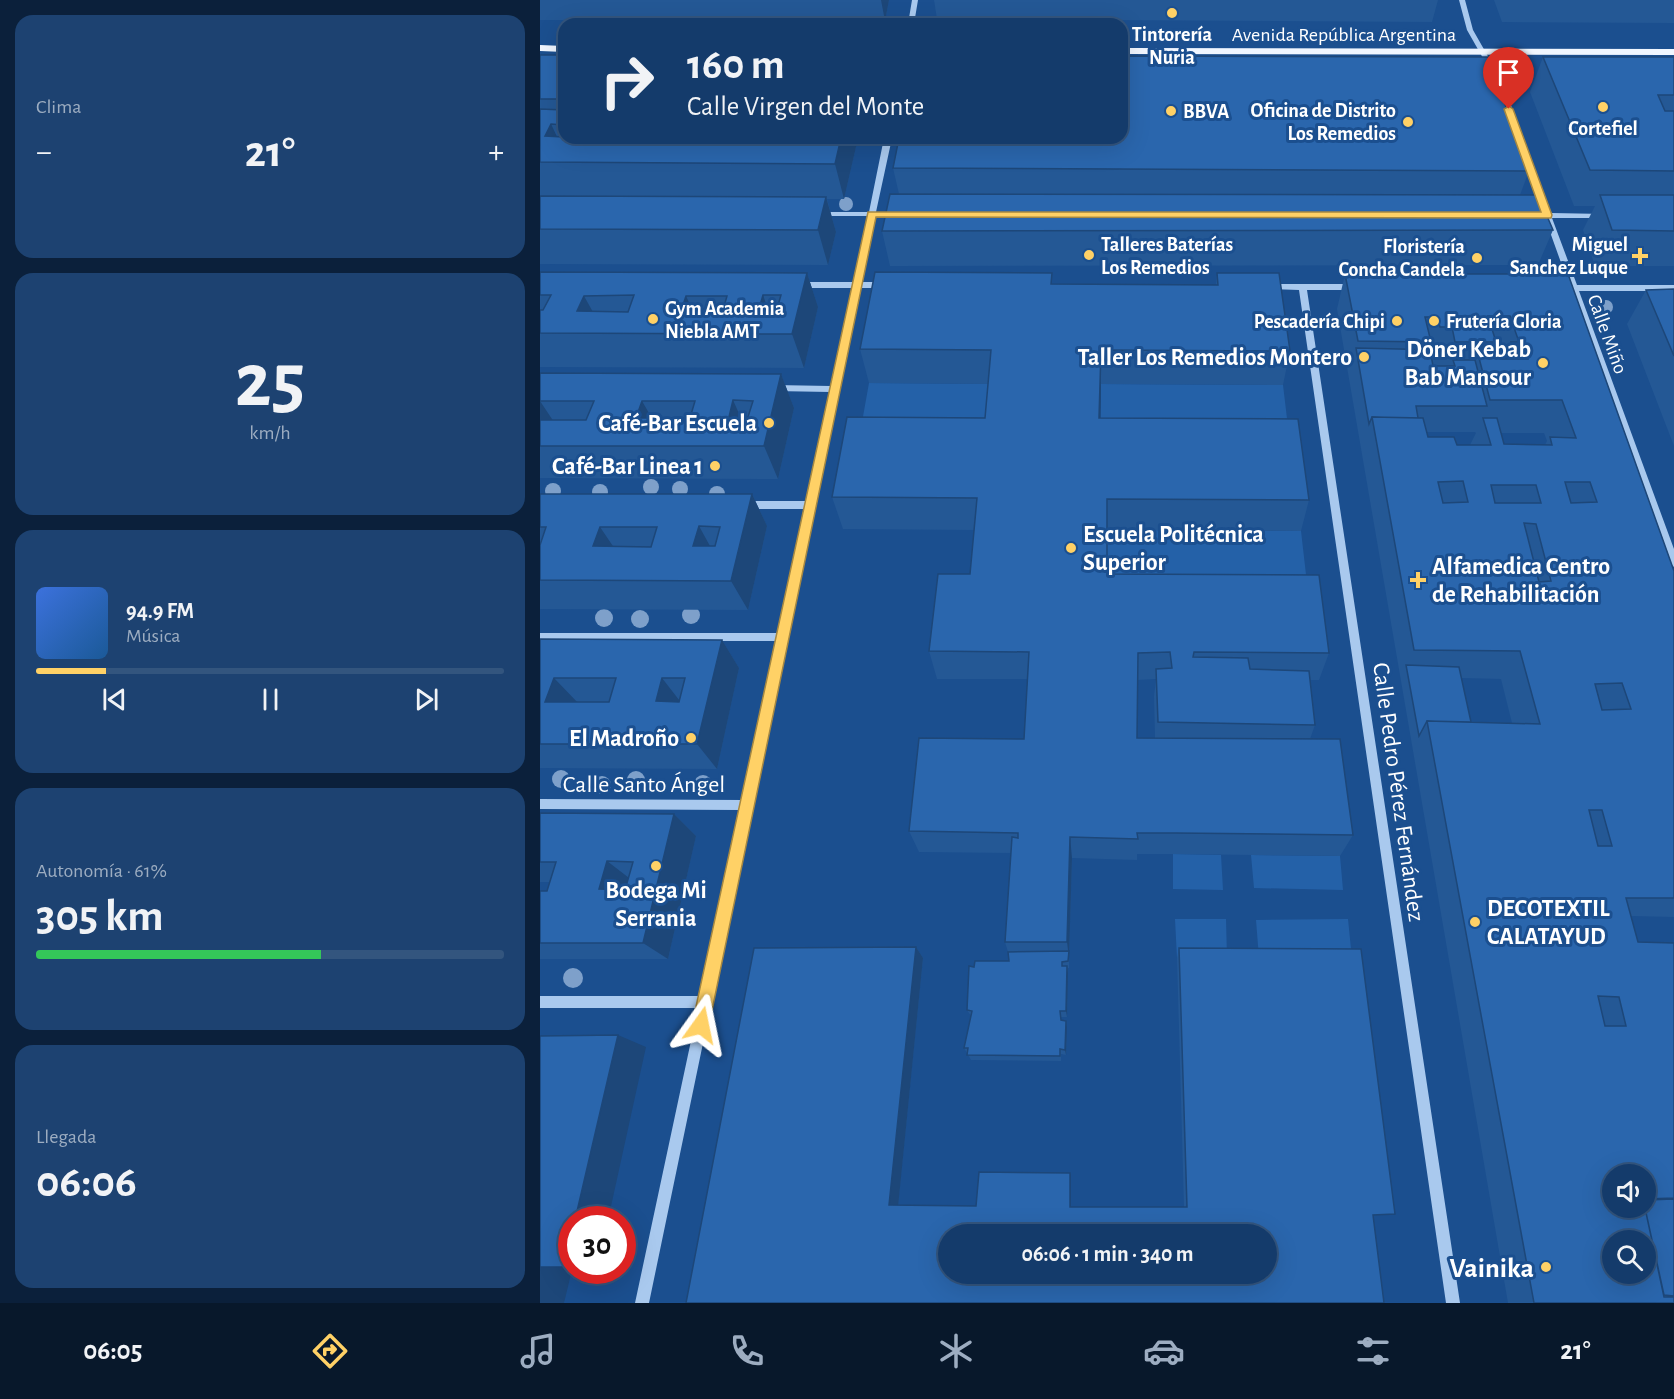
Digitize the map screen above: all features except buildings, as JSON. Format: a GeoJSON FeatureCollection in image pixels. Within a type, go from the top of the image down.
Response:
{"type":"FeatureCollection","features":[{"type":"Feature","properties":{"kind":"main road"},"geometry":{"type":"LineString","coordinates":[[540,48],[558,49]]}},
{"type":"Feature","properties":{"kind":"main road","name":"Avenida República Argentina"},"geometry":{"type":"LineString","coordinates":[[1128,51],[1674,52]]}},
{"type":"Feature","properties":{"kind":"street"},"geometry":{"type":"LineString","coordinates":[[912,18],[915,0]]}},
{"type":"Feature","properties":{"kind":"street","name":"Calle Miño"},"geometry":{"type":"LineString","coordinates":[[1462,0],[1470,30],[1499,81],[1574,288],[1670,538],[1674,563]]}},
{"type":"Feature","properties":{"kind":"street"},"geometry":{"type":"LineString","coordinates":[[642,1303],[887,144]]}},
{"type":"Feature","properties":{"kind":"street"},"geometry":{"type":"LineString","coordinates":[[801,214],[908,214]]}},
{"type":"Feature","properties":{"kind":"street"},"geometry":{"type":"LineString","coordinates":[[1524,215],[1616,216]]}},
{"type":"Feature","properties":{"kind":"street"},"geometry":{"type":"LineString","coordinates":[[786,285],[892,285]]}},
{"type":"Feature","properties":{"kind":"street"},"geometry":{"type":"LineString","coordinates":[[1256,287],[1361,287]]}},
{"type":"Feature","properties":{"kind":"street","name":"Calle Pedro Pérez Fernández"},"geometry":{"type":"LineString","coordinates":[[1303,287],[1453,1303]]}},
{"type":"Feature","properties":{"kind":"street"},"geometry":{"type":"LineString","coordinates":[[1554,288],[1674,288]]}},
{"type":"Feature","properties":{"kind":"street"},"geometry":{"type":"LineString","coordinates":[[764,388],[835,388]]}},
{"type":"Feature","properties":{"kind":"street"},"geometry":{"type":"LineString","coordinates":[[728,505],[810,505]]}},
{"type":"Feature","properties":{"kind":"street"},"geometry":{"type":"LineString","coordinates":[[540,637],[782,637]]}},
{"type":"Feature","properties":{"kind":"street","name":"Calle Santo Ángel"},"geometry":{"type":"LineString","coordinates":[[540,804],[747,805]]}},
{"type":"Feature","properties":{"kind":"street"},"geometry":{"type":"LineString","coordinates":[[540,1002],[706,1002]]}},
{"type":"Feature","properties":{"kind":"shaded area"},"geometry":{"type":"Polygon","coordinates":[[[869,383],[995,384],[990,451],[857,450],[869,383]]]}},
{"type":"Feature","properties":{"kind":"shaded area"},"geometry":{"type":"Polygon","coordinates":[[[1101,384],[1283,385],[1291,452],[1100,451],[1101,384]]]}},
{"type":"Feature","properties":{"kind":"shaded area"},"geometry":{"type":"Polygon","coordinates":[[[1107,530],[1301,531],[1308,592],[1107,604],[1107,530]]]}},
{"type":"Feature","properties":{"kind":"shaded area"},"geometry":{"type":"Polygon","coordinates":[[[1173,854],[1221,855],[1223,890],[1173,889],[1173,854]]]}},
{"type":"Feature","properties":{"kind":"shaded area"},"geometry":{"type":"Polygon","coordinates":[[[1251,855],[1340,856],[1343,890],[1254,888],[1251,855]]]}},
{"type":"Feature","properties":{"kind":"shaded area"},"geometry":{"type":"Polygon","coordinates":[[[1175,919],[1226,919],[1227,958],[1177,958],[1175,919]]]}},
{"type":"Feature","properties":{"kind":"shaded area"},"geometry":{"type":"Polygon","coordinates":[[[1348,919],[1352,959],[1259,958],[1256,920],[1348,919]]]}},
{"type":"Feature","properties":{"kind":"place","name":"Tintorería Nuria"},"geometry":{"type":"Point","coordinates":[1172,13]}},
{"type":"Feature","properties":{"kind":"place","name":"Cortefiel"},"geometry":{"type":"Point","coordinates":[1603,107]}},
{"type":"Feature","properties":{"kind":"place","name":"BBVA"},"geometry":{"type":"Point","coordinates":[1171,111]}},
{"type":"Feature","properties":{"kind":"place","name":"Oficina de Distrito Los Remedios"},"geometry":{"type":"Point","coordinates":[1408,122]}},
{"type":"Feature","properties":{"kind":"place","name":"Talleres Baterías Los Remedios"},"geometry":{"type":"Point","coordinates":[1089,255]}},
{"type":"Feature","properties":{"kind":"place","name":"Miguel Sanchez Luque"},"geometry":{"type":"Point","coordinates":[1640,256]}},
{"type":"Feature","properties":{"kind":"place","name":"Floristería Concha Candela"},"geometry":{"type":"Point","coordinates":[1477,258]}},
{"type":"Feature","properties":{"kind":"place","name":"Gym Academia Niebla AMT"},"geometry":{"type":"Point","coordinates":[653,319]}},
{"type":"Feature","properties":{"kind":"place","name":"Pescadería Chipi"},"geometry":{"type":"Point","coordinates":[1397,321]}},
{"type":"Feature","properties":{"kind":"place","name":"Frutería Gloria"},"geometry":{"type":"Point","coordinates":[1434,321]}},
{"type":"Feature","properties":{"kind":"place","name":"Taller Los Remedios Montero"},"geometry":{"type":"Point","coordinates":[1364,357]}},
{"type":"Feature","properties":{"kind":"place","name":"Döner Kebab Bab Mansour"},"geometry":{"type":"Point","coordinates":[1543,363]}},
{"type":"Feature","properties":{"kind":"place","name":"Café-Bar Escuela"},"geometry":{"type":"Point","coordinates":[769,423]}},
{"type":"Feature","properties":{"kind":"place","name":"Café-Bar Linea 1"},"geometry":{"type":"Point","coordinates":[715,466]}},
{"type":"Feature","properties":{"kind":"place","name":"Escuela Politécnica Superior"},"geometry":{"type":"Point","coordinates":[1071,548]}},
{"type":"Feature","properties":{"kind":"place","name":"Alfamedica Centro de Rehabilitación"},"geometry":{"type":"Point","coordinates":[1418,580]}},
{"type":"Feature","properties":{"kind":"place","name":"El Madroño"},"geometry":{"type":"Point","coordinates":[691,738]}},
{"type":"Feature","properties":{"kind":"place","name":"Bodega Mi Serrania"},"geometry":{"type":"Point","coordinates":[656,866]}},
{"type":"Feature","properties":{"kind":"place","name":"DECOTEXTIL CALATAYUD"},"geometry":{"type":"Point","coordinates":[1475,922]}},
{"type":"Feature","properties":{"kind":"place","name":"Vainika"},"geometry":{"type":"Point","coordinates":[1546,1267]}},
{"type":"Feature","properties":{"kind":"route"},"geometry":{"type":"LineString","coordinates":[[701,1025],[872,214],[1547,215],[1509,109]]}}]}
